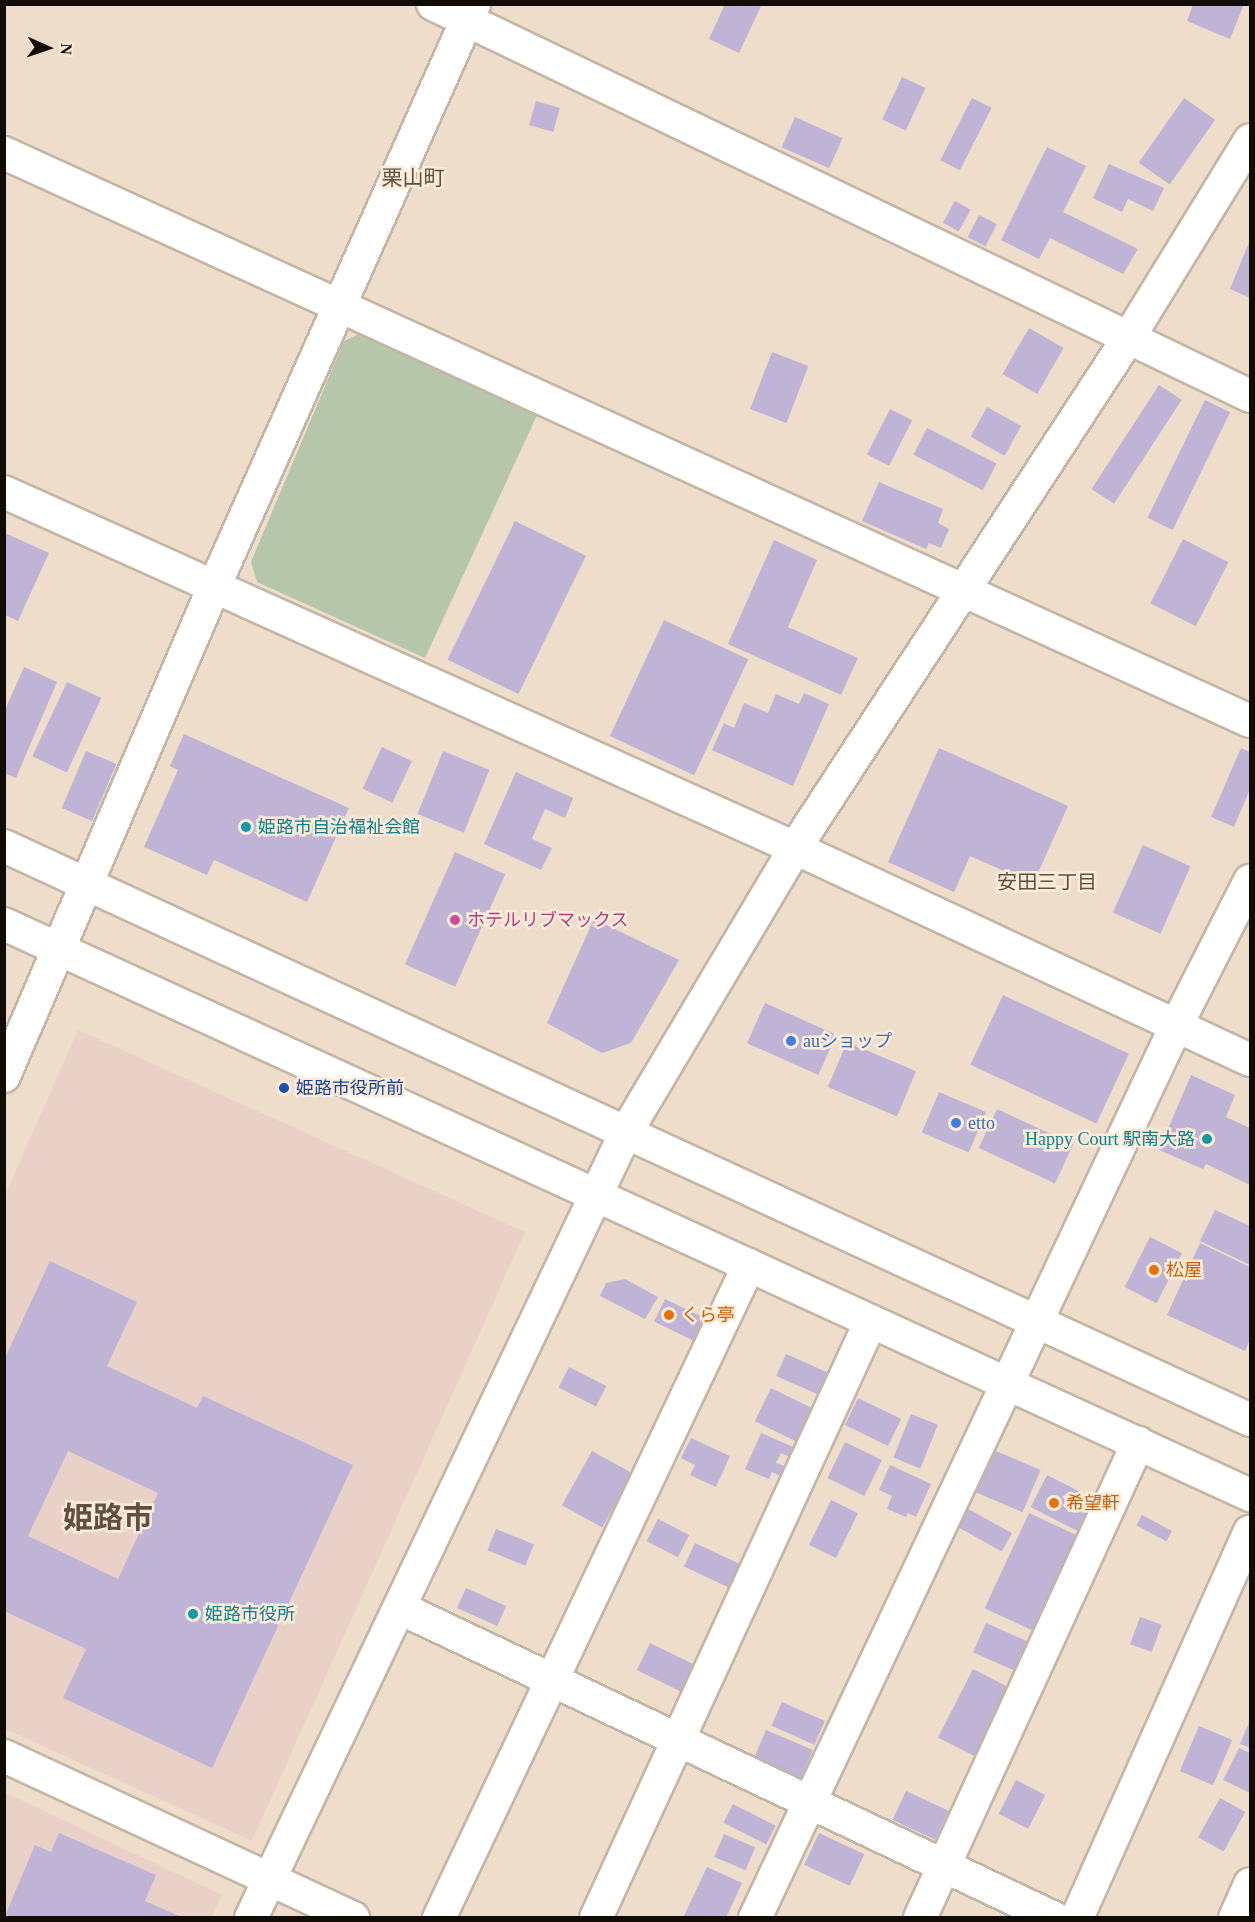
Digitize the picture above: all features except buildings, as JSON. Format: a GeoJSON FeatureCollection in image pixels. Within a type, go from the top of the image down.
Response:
{"type":"FeatureCollection","features":[{"type":"Feature","properties":{"kind":"street"},"geometry":{"type":"LineString","coordinates":[[433,4],[470,12],[1251,396]]}},
{"type":"Feature","properties":{"kind":"street"},"geometry":{"type":"LineString","coordinates":[[4,1076],[214,587],[342,304],[470,12]]}},
{"type":"Feature","properties":{"kind":"street"},"geometry":{"type":"LineString","coordinates":[[252,1917],[626,1132],[795,848],[1129,337],[1251,141]]}},
{"type":"Feature","properties":{"kind":"street"},"geometry":{"type":"LineString","coordinates":[[4,153],[342,304],[1251,721]]}},
{"type":"Feature","properties":{"kind":"street"},"geometry":{"type":"LineString","coordinates":[[4,492],[795,848],[1251,1060]]}},
{"type":"Feature","properties":{"kind":"street"},"geometry":{"type":"LineString","coordinates":[[4,846],[1251,1420]]}},
{"type":"Feature","properties":{"kind":"street"},"geometry":{"type":"LineString","coordinates":[[755,1917],[808,1798],[1005,1382],[1176,1026],[1251,881]]}},
{"type":"Feature","properties":{"kind":"street"},"geometry":{"type":"LineString","coordinates":[[4,924],[594,1197],[749,1265],[1251,1494]]}},
{"type":"Feature","properties":{"kind":"street"},"geometry":{"type":"LineString","coordinates":[[439,1917],[553,1682],[749,1265]]}},
{"type":"Feature","properties":{"kind":"street"},"geometry":{"type":"LineString","coordinates":[[596,1917],[871,1321]]}},
{"type":"Feature","properties":{"kind":"street"},"geometry":{"type":"LineString","coordinates":[[920,1917],[1138,1443]]}},
{"type":"Feature","properties":{"kind":"street"},"geometry":{"type":"LineString","coordinates":[[1077,1917],[1251,1532]]}},
{"type":"Feature","properties":{"kind":"street"},"geometry":{"type":"LineString","coordinates":[[400,1608],[553,1682],[808,1798],[943,1868],[1054,1917]]}},
{"type":"Feature","properties":{"kind":"street"},"geometry":{"type":"LineString","coordinates":[[4,1756],[353,1917]]}},
{"type":"Feature","properties":{"kind":"street"},"geometry":{"type":"LineString","coordinates":[[1235,1917],[1251,1884]]}},
{"type":"Feature","properties":{"kind":"shaded area"},"geometry":{"type":"Polygon","coordinates":[[[78,1030],[525,1232],[252,1841],[5,1729],[5,1195],[78,1030]]]}},
{"type":"Feature","properties":{"kind":"shaded area"},"geometry":{"type":"Polygon","coordinates":[[[4,1792],[222,1895],[211,1917],[5,1917],[4,1792]]]}},
{"type":"Feature","properties":{"kind":"green space"},"geometry":{"type":"Polygon","coordinates":[[[366,331],[538,413],[425,658],[257,582],[251,562],[344,341],[366,331]]]}},
{"type":"Feature","properties":{"kind":"place","name":"姫路市自治福祉会館"},"geometry":{"type":"Point","coordinates":[246,827]}},
{"type":"Feature","properties":{"kind":"place","name":"ホテルリブマックス"},"geometry":{"type":"Point","coordinates":[455,920]}},
{"type":"Feature","properties":{"kind":"place","name":"auショップ"},"geometry":{"type":"Point","coordinates":[791,1041]}},
{"type":"Feature","properties":{"kind":"place","name":"姫路市役所前"},"geometry":{"type":"Point","coordinates":[284,1088]}},
{"type":"Feature","properties":{"kind":"place","name":"etto"},"geometry":{"type":"Point","coordinates":[956,1123]}},
{"type":"Feature","properties":{"kind":"place","name":"Happy Court 駅南大路"},"geometry":{"type":"Point","coordinates":[1207,1139]}},
{"type":"Feature","properties":{"kind":"place","name":"松屋"},"geometry":{"type":"Point","coordinates":[1154,1270]}},
{"type":"Feature","properties":{"kind":"place","name":"くら亭"},"geometry":{"type":"Point","coordinates":[669,1315]}},
{"type":"Feature","properties":{"kind":"place","name":"希望軒"},"geometry":{"type":"Point","coordinates":[1054,1503]}},
{"type":"Feature","properties":{"kind":"place","name":"姫路市役所"},"geometry":{"type":"Point","coordinates":[193,1614]}},
{"type":"Feature","properties":{"kind":"district","name":"栗山町"},"geometry":{"type":"Point","coordinates":[413,178]}},
{"type":"Feature","properties":{"kind":"district","name":"安田三丁目"},"geometry":{"type":"Point","coordinates":[1047,882]}},
{"type":"Feature","properties":{"kind":"district","name":"姫路市"},"geometry":{"type":"Point","coordinates":[108,1518]}}]}
